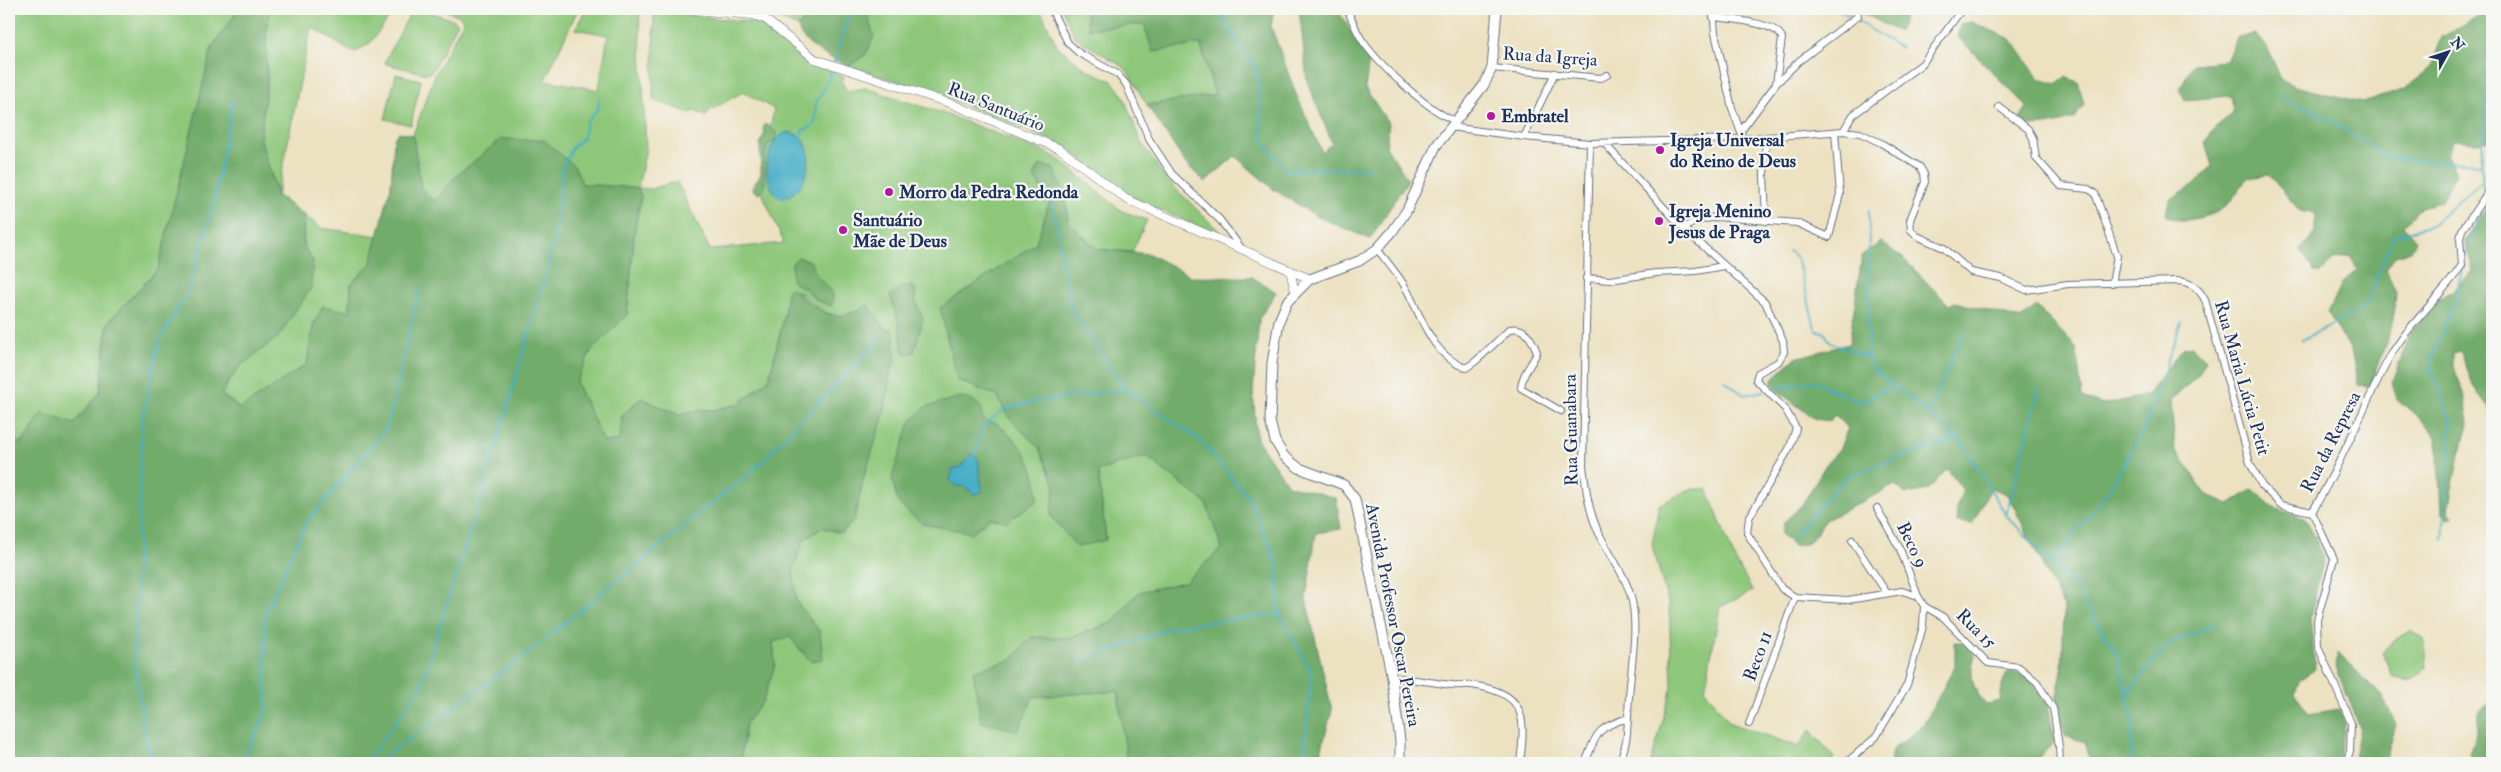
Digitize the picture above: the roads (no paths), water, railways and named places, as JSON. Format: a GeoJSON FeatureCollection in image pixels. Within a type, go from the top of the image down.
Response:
{"type":"FeatureCollection","features":[{"type":"Feature","properties":{"kind":"main road","name":"Avenida Professor Oscar Pereira"},"geometry":{"type":"LineString","coordinates":[[1400,763],[1400,741],[1392,678],[1355,499],[1344,484],[1299,468],[1284,456],[1275,441],[1270,422],[1275,337],[1287,302],[1297,291],[1321,274],[1348,266],[1377,249],[1392,232],[1407,210],[1429,158],[1484,84],[1492,68],[1497,9]]}},
{"type":"Feature","properties":{"kind":"street","name":"Rua Santuário"},"geometry":{"type":"LineString","coordinates":[[681,9],[753,16],[765,19],[815,59],[952,104],[1060,149],[1126,199],[1310,280]]}},
{"type":"Feature","properties":{"kind":"street"},"geometry":{"type":"LineString","coordinates":[[1051,9],[1068,43],[1079,53],[1117,74],[1126,84],[1149,139],[1172,174],[1220,220],[1242,249]]}},
{"type":"Feature","properties":{"kind":"street"},"geometry":{"type":"LineString","coordinates":[[1347,9],[1362,39],[1382,65],[1453,124],[1524,138],[1590,143],[1740,139],[1843,131],[1853,115],[1922,64],[1962,9]]}},
{"type":"Feature","properties":{"kind":"street"},"geometry":{"type":"LineString","coordinates":[[1713,9],[1713,17],[1732,108],[1741,131],[1740,139]]}},
{"type":"Feature","properties":{"kind":"street"},"geometry":{"type":"LineString","coordinates":[[1741,131],[1776,84],[1799,61],[1858,16],[1856,9]]}},
{"type":"Feature","properties":{"kind":"street"},"geometry":{"type":"LineString","coordinates":[[1713,17],[1752,23],[1777,30],[1780,33],[1782,38],[1776,84]]}},
{"type":"Feature","properties":{"kind":"street","name":"Rua da Igreja"},"geometry":{"type":"LineString","coordinates":[[1492,68],[1602,78],[1607,75]]}},
{"type":"Feature","properties":{"kind":"street"},"geometry":{"type":"LineString","coordinates":[[1524,138],[1555,73]]}},
{"type":"Feature","properties":{"kind":"street"},"geometry":{"type":"LineString","coordinates":[[1999,107],[2028,130],[2033,138],[2036,158],[2061,186],[2088,189],[2095,193],[2117,256],[2112,284]]}},
{"type":"Feature","properties":{"kind":"street","name":"Rua Maria Lúcia Petit"},"geometry":{"type":"LineString","coordinates":[[1843,131],[1860,133],[1881,142],[1920,167],[1924,174],[1924,182],[1910,220],[1911,230],[1917,236],[1944,248],[1971,272],[2001,278],[2026,290],[2068,284],[2180,281],[2188,282],[2199,290],[2205,300],[2250,463],[2262,486],[2281,505],[2312,512]]}},
{"type":"Feature","properties":{"kind":"street"},"geometry":{"type":"LineString","coordinates":[[1683,228],[1699,220],[1717,217],[1797,222],[1829,237],[1840,194],[1835,132]]}},
{"type":"Feature","properties":{"kind":"street"},"geometry":{"type":"LineString","coordinates":[[1766,137],[1764,175],[1766,221]]}},
{"type":"Feature","properties":{"kind":"street","name":"Rua Guanabara"},"geometry":{"type":"LineString","coordinates":[[1590,143],[1583,466],[1590,509],[1598,531],[1617,563],[1632,602],[1634,623],[1627,744],[1618,763]]}},
{"type":"Feature","properties":{"kind":"street"},"geometry":{"type":"LineString","coordinates":[[1604,143],[1683,228],[1765,302],[1783,341],[1784,352],[1778,362],[1758,373],[1756,380],[1784,410],[1796,428],[1790,447],[1749,518],[1747,533],[1782,589],[1795,598],[1848,600],[1886,592],[1902,591],[1918,596]]}},
{"type":"Feature","properties":{"kind":"street","name":"Rua da Represa"},"geometry":{"type":"LineString","coordinates":[[2346,763],[2350,751],[2351,723],[2318,646],[2317,620],[2334,559],[2312,512],[2325,491],[2390,358],[2406,332],[2462,265],[2460,239],[2462,230],[2492,186]]}},
{"type":"Feature","properties":{"kind":"street"},"geometry":{"type":"LineString","coordinates":[[1377,249],[1406,290],[1420,320],[1432,338],[1458,365],[1466,368],[1476,362],[1510,329],[1520,329],[1527,334],[1537,352],[1533,362],[1523,376],[1521,388],[1561,412]]}},
{"type":"Feature","properties":{"kind":"street"},"geometry":{"type":"LineString","coordinates":[[1586,278],[1610,280],[1656,273],[1696,271],[1723,266]]}},
{"type":"Feature","properties":{"kind":"street"},"geometry":{"type":"LineString","coordinates":[[1290,270],[1294,288],[1297,291]]}},
{"type":"Feature","properties":{"kind":"street","name":"Beco 9"},"geometry":{"type":"LineString","coordinates":[[1877,508],[1900,549],[1918,596],[1924,606]]}},
{"type":"Feature","properties":{"kind":"street"},"geometry":{"type":"LineString","coordinates":[[1852,540],[1886,592]]}},
{"type":"Feature","properties":{"kind":"street","name":"Beco 11"},"geometry":{"type":"LineString","coordinates":[[1749,724],[1795,598]]}},
{"type":"Feature","properties":{"kind":"street"},"geometry":{"type":"LineString","coordinates":[[1846,763],[1876,737],[1907,685],[1924,626],[1924,606]]}},
{"type":"Feature","properties":{"kind":"street","name":"Rua 15"},"geometry":{"type":"LineString","coordinates":[[1924,606],[1943,617],[1988,663],[2019,667],[2037,682],[2053,708],[2060,763]]}},
{"type":"Feature","properties":{"kind":"street"},"geometry":{"type":"LineString","coordinates":[[1392,678],[1455,686],[1470,685],[1509,695],[1519,709],[1522,722],[1520,763]]}},
{"type":"Feature","properties":{"kind":"street"},"geometry":{"type":"LineString","coordinates":[[1585,763],[1598,732],[1610,723],[1628,718]]}},
{"type":"Feature","properties":{"kind":"water"},"geometry":{"type":"Polygon","coordinates":[[[788,132],[799,136],[806,145],[809,155],[808,167],[798,189],[790,196],[781,198],[774,192],[769,183],[767,163],[769,152],[774,143],[780,136],[788,132]]]}},
{"type":"Feature","properties":{"kind":"water"},"geometry":{"type":"Polygon","coordinates":[[[971,454],[978,458],[982,492],[974,494],[963,486],[955,486],[950,480],[953,469],[961,467],[971,454]]]}},
{"type":"Feature","properties":{"kind":"waterway"},"geometry":{"type":"LineString","coordinates":[[834,63],[850,9]]}},
{"type":"Feature","properties":{"kind":"waterway"},"geometry":{"type":"LineString","coordinates":[[1216,9],[1257,71],[1263,141],[1286,170],[1371,168]]}},
{"type":"Feature","properties":{"kind":"waterway"},"geometry":{"type":"LineString","coordinates":[[1837,9],[1853,18]]}},
{"type":"Feature","properties":{"kind":"waterway"},"geometry":{"type":"LineString","coordinates":[[1857,21],[1901,48]]}},
{"type":"Feature","properties":{"kind":"waterway"},"geometry":{"type":"LineString","coordinates":[[801,138],[802,130],[815,124],[816,103],[827,84],[832,68]]}},
{"type":"Feature","properties":{"kind":"waterway"},"geometry":{"type":"LineString","coordinates":[[2484,194],[2481,164],[2488,85],[2492,78]]}},
{"type":"Feature","properties":{"kind":"waterway"},"geometry":{"type":"LineString","coordinates":[[2277,95],[2322,115],[2391,159],[2481,164]]}},
{"type":"Feature","properties":{"kind":"waterway"},"geometry":{"type":"LineString","coordinates":[[366,763],[420,688],[483,491],[545,278],[556,229],[562,170],[572,148],[583,138],[586,123],[598,108],[599,99]]}},
{"type":"Feature","properties":{"kind":"waterway"},"geometry":{"type":"LineString","coordinates":[[154,763],[145,736],[134,659],[142,420],[159,341],[188,293],[212,211],[233,100]]}},
{"type":"Feature","properties":{"kind":"waterway"},"geometry":{"type":"LineString","coordinates":[[2302,340],[2365,307],[2393,237],[2431,225],[2481,182]]}},
{"type":"Feature","properties":{"kind":"waterway"},"geometry":{"type":"LineString","coordinates":[[2485,199],[2492,228]]}},
{"type":"Feature","properties":{"kind":"waterway"},"geometry":{"type":"LineString","coordinates":[[1052,203],[1071,308],[1125,389],[1200,440],[1250,500],[1278,566],[1279,614],[1312,672],[1303,763]]}},
{"type":"Feature","properties":{"kind":"waterway"},"geometry":{"type":"LineString","coordinates":[[2464,260],[2482,205]]}},
{"type":"Feature","properties":{"kind":"waterway"},"geometry":{"type":"LineString","coordinates":[[1868,357],[1869,210]]}},
{"type":"Feature","properties":{"kind":"waterway"},"geometry":{"type":"LineString","coordinates":[[1789,251],[1797,258],[1816,331],[1824,332],[1831,343],[1868,357],[1872,368],[1959,438],[2006,515],[2075,587],[2118,656],[2133,722],[2131,763]]}},
{"type":"Feature","properties":{"kind":"waterway"},"geometry":{"type":"LineString","coordinates":[[2443,540],[2451,422],[2430,364],[2454,303],[2462,270]]}},
{"type":"Feature","properties":{"kind":"waterway"},"geometry":{"type":"LineString","coordinates":[[242,763],[266,713],[265,614],[306,523],[388,426],[419,291]]}},
{"type":"Feature","properties":{"kind":"waterway"},"geometry":{"type":"LineString","coordinates":[[2492,320],[2485,356],[2492,381]]}},
{"type":"Feature","properties":{"kind":"waterway"},"geometry":{"type":"LineString","coordinates":[[2053,563],[2109,490],[2145,427],[2181,322]]}},
{"type":"Feature","properties":{"kind":"waterway"},"geometry":{"type":"LineString","coordinates":[[1928,414],[1963,334]]}},
{"type":"Feature","properties":{"kind":"waterway"},"geometry":{"type":"LineString","coordinates":[[376,763],[522,658],[759,465],[877,341]]}},
{"type":"Feature","properties":{"kind":"waterway"},"geometry":{"type":"LineString","coordinates":[[1724,380],[1744,395],[1764,391]]}},
{"type":"Feature","properties":{"kind":"waterway"},"geometry":{"type":"LineString","coordinates":[[1768,390],[1814,381],[1860,403],[1893,385]]}},
{"type":"Feature","properties":{"kind":"waterway"},"geometry":{"type":"LineString","coordinates":[[974,457],[983,426],[1005,409],[1029,403],[1125,389]]}},
{"type":"Feature","properties":{"kind":"waterway"},"geometry":{"type":"LineString","coordinates":[[2006,515],[2039,389]]}},
{"type":"Feature","properties":{"kind":"waterway"},"geometry":{"type":"LineString","coordinates":[[1794,536],[1847,476],[1958,438]]}},
{"type":"Feature","properties":{"kind":"waterway"},"geometry":{"type":"LineString","coordinates":[[1079,662],[1177,626],[1279,614]]}},
{"type":"Feature","properties":{"kind":"waterway"},"geometry":{"type":"LineString","coordinates":[[2127,694],[2167,645],[2216,624]]}},
{"type":"Feature","properties":{"kind":"waterway"},"geometry":{"type":"LineString","coordinates":[[1735,756],[1737,763]]}},
{"type":"Feature","properties":{"kind":"place","name":"Embratel"},"geometry":{"type":"Point","coordinates":[1491,116]}},
{"type":"Feature","properties":{"kind":"place","name":"Igreja Universal do Reino de Deus"},"geometry":{"type":"Point","coordinates":[1660,150]}},
{"type":"Feature","properties":{"kind":"place","name":"Morro da Pedra Redonda"},"geometry":{"type":"Point","coordinates":[889,192]}},
{"type":"Feature","properties":{"kind":"place","name":"Igreja Menino Jesus de Praga"},"geometry":{"type":"Point","coordinates":[1659,221]}},
{"type":"Feature","properties":{"kind":"place","name":"Santuário Mãe de Deus"},"geometry":{"type":"Point","coordinates":[843,230]}}]}
